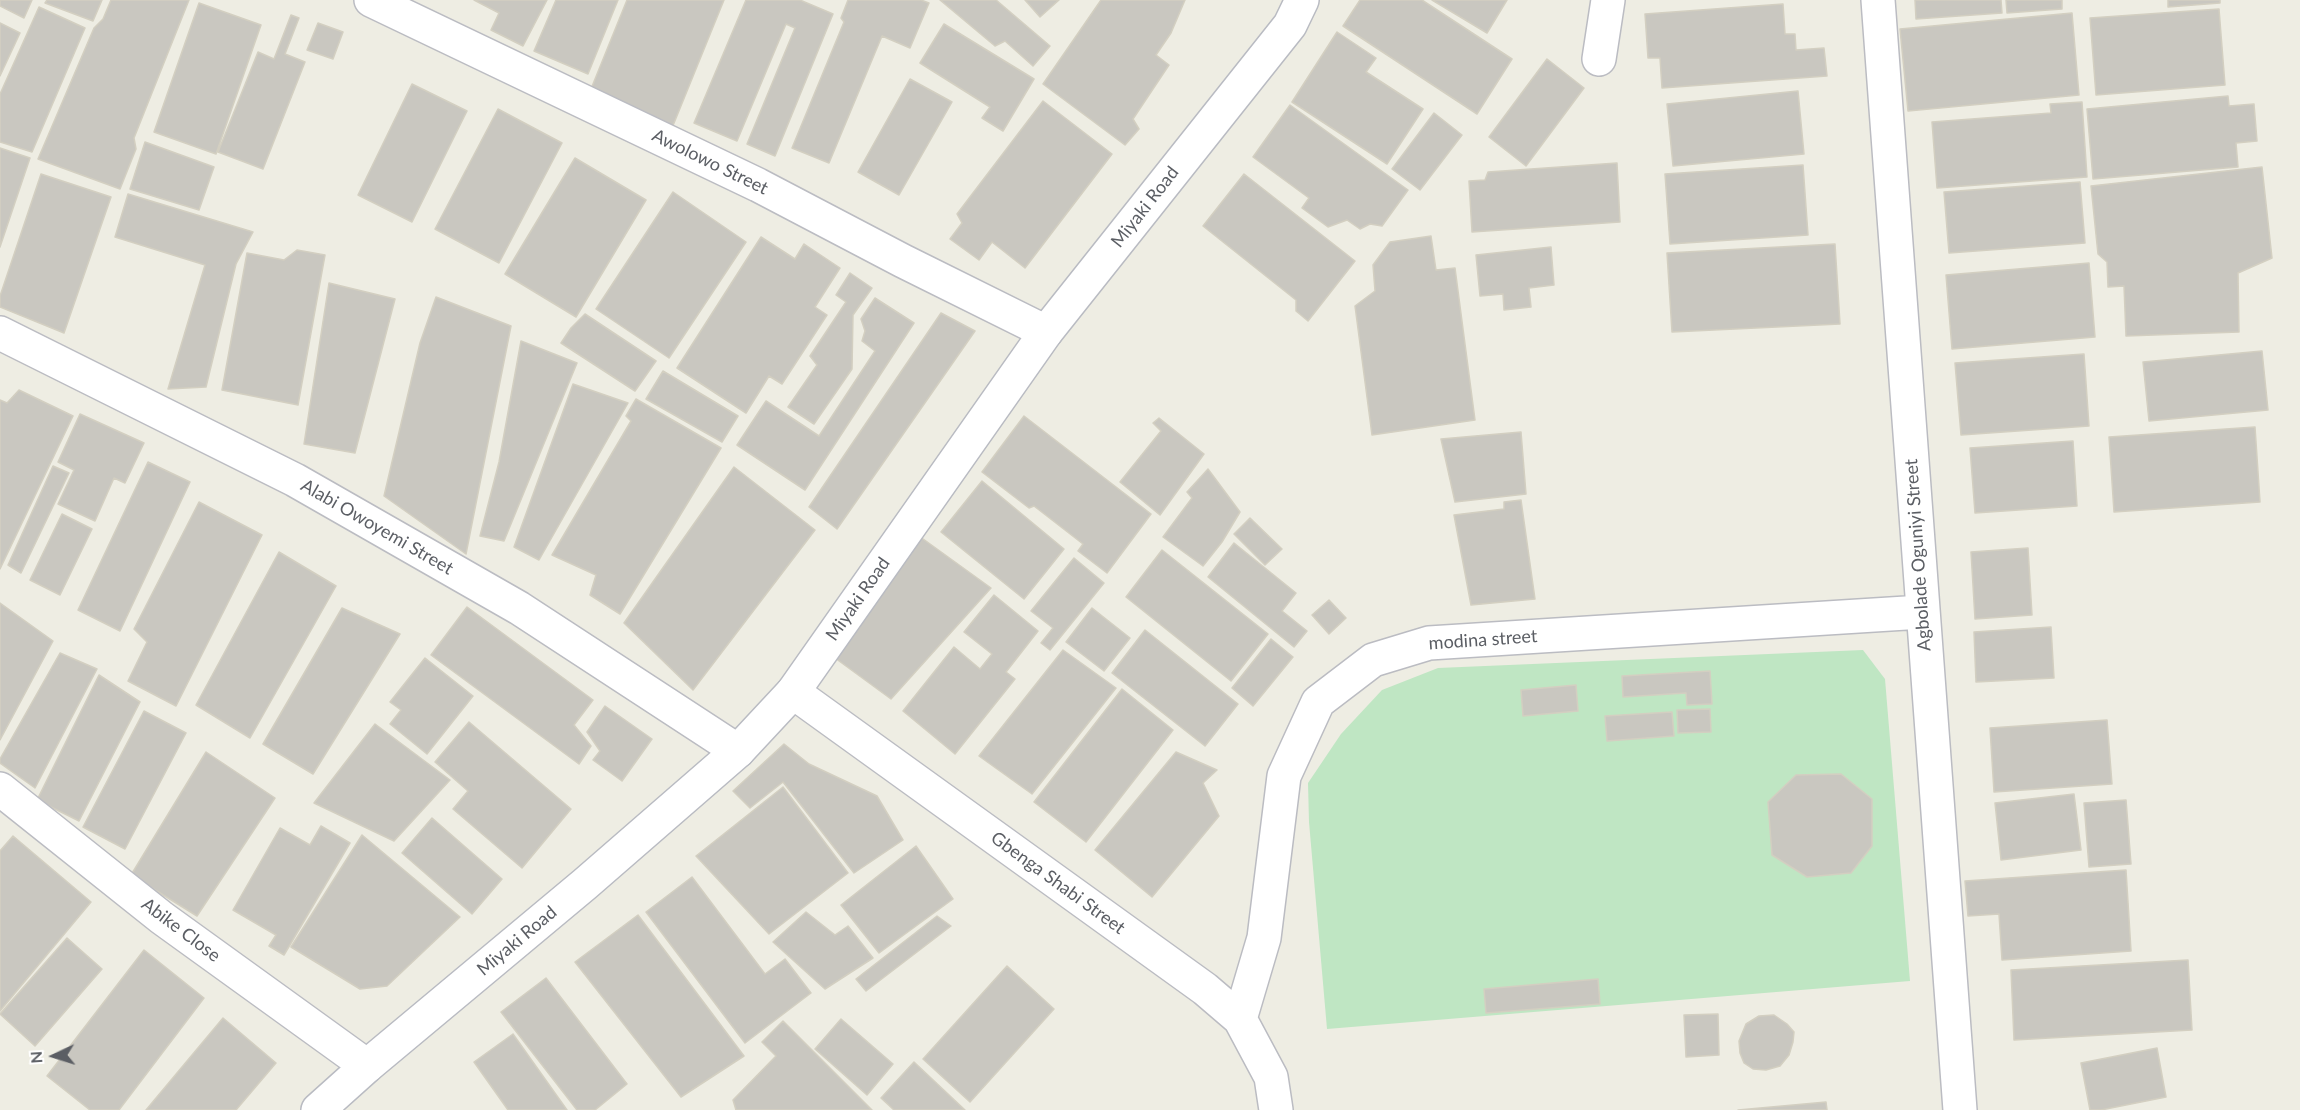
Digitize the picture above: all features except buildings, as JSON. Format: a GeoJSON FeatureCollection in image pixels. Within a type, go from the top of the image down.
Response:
{"type":"FeatureCollection","features":[{"type":"Feature","properties":{"kind":"street","name":"Awolowo Street"},"geometry":{"type":"LineString","coordinates":[[371,0],[747,179],[1046,332]]}},
{"type":"Feature","properties":{"kind":"street","name":"Miyaki Road"},"geometry":{"type":"LineString","coordinates":[[322,1108],[367,1066],[585,884],[738,751],[793,692],[1046,332],[1290,25],[1302,0]]}},
{"type":"Feature","properties":{"kind":"street"},"geometry":{"type":"LineString","coordinates":[[1599,59],[1608,0]]}},
{"type":"Feature","properties":{"kind":"street","name":"Agbolade Oguniyi Street"},"geometry":{"type":"LineString","coordinates":[[1878,0],[1960,1110]]}},
{"type":"Feature","properties":{"kind":"street","name":"Alabi Owoyemi Street"},"geometry":{"type":"LineString","coordinates":[[0,333],[306,486],[519,608],[738,751]]}},
{"type":"Feature","properties":{"kind":"street","name":"modina street"},"geometry":{"type":"LineString","coordinates":[[1240,1019],[1264,938],[1284,776],[1318,702],[1373,660],[1429,643],[1922,612]]}},
{"type":"Feature","properties":{"kind":"street","name":"Gbenga Shabi Street"},"geometry":{"type":"LineString","coordinates":[[793,692],[1205,989],[1240,1019],[1272,1077],[1276,1110]]}},
{"type":"Feature","properties":{"kind":"street","name":"Abike Close"},"geometry":{"type":"LineString","coordinates":[[0,789],[162,918],[367,1066]]}},
{"type":"Feature","properties":{"kind":"green space"},"geometry":{"type":"Polygon","coordinates":[[[1863,650],[1885,679],[1910,981],[1327,1029],[1309,822],[1308,783],[1341,734],[1382,690],[1438,668],[1863,650]]]}}]}
